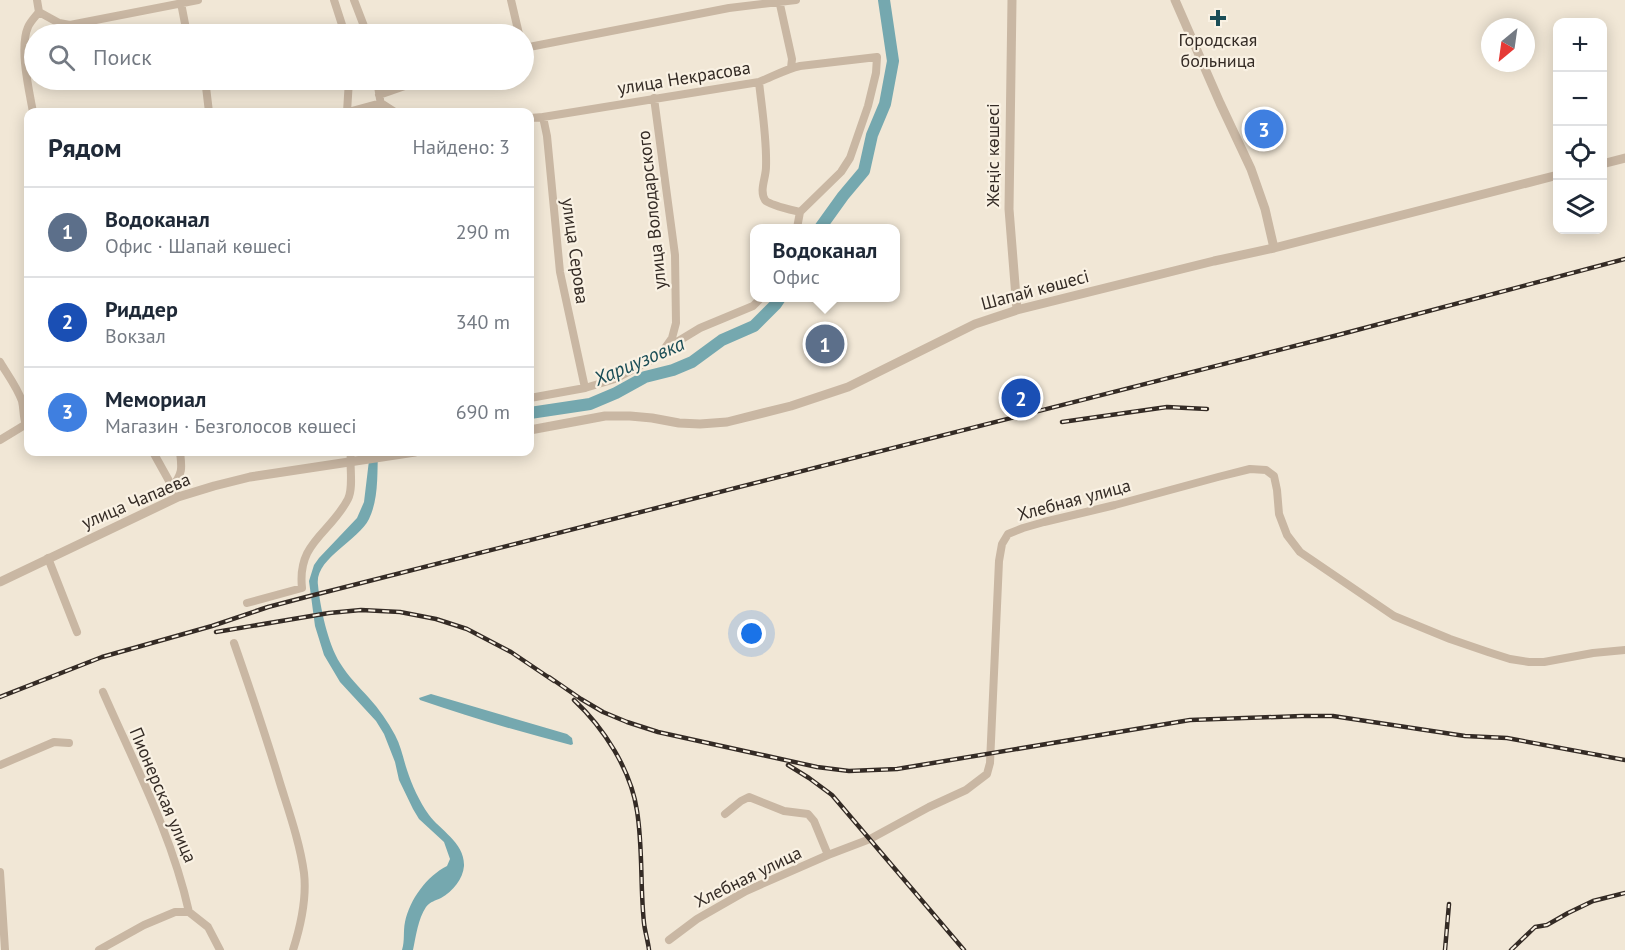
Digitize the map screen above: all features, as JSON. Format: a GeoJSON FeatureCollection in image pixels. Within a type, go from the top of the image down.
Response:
{"type":"FeatureCollection","features":[{"type":"Feature","properties":{"kind":"street"},"geometry":{"type":"LineString","coordinates":[[30,24],[39,12],[37,0]]}},
{"type":"Feature","properties":{"kind":"street"},"geometry":{"type":"LineString","coordinates":[[75,24],[198,0]]}},
{"type":"Feature","properties":{"kind":"street"},"geometry":{"type":"LineString","coordinates":[[334,0],[342,24]]}},
{"type":"Feature","properties":{"kind":"street"},"geometry":{"type":"LineString","coordinates":[[354,0],[363,24]]}},
{"type":"Feature","properties":{"kind":"street"},"geometry":{"type":"LineString","coordinates":[[511,0],[517,24]]}},
{"type":"Feature","properties":{"kind":"street"},"geometry":{"type":"LineString","coordinates":[[534,46],[729,8],[796,0]]}},
{"type":"Feature","properties":{"kind":"street","name":"Жеңіс көшесі"},"geometry":{"type":"LineString","coordinates":[[1012,0],[1009,209],[1017,310]]}},
{"type":"Feature","properties":{"kind":"street"},"geometry":{"type":"LineString","coordinates":[[1176,0],[1251,169],[1265,209],[1274,248]]}},
{"type":"Feature","properties":{"kind":"street"},"geometry":{"type":"LineString","coordinates":[[779,1],[792,59],[791,68]]}},
{"type":"Feature","properties":{"kind":"street"},"geometry":{"type":"LineString","coordinates":[[181,3],[185,24]]}},
{"type":"Feature","properties":{"kind":"street"},"geometry":{"type":"LineString","coordinates":[[39,12],[64,24]]}},
{"type":"Feature","properties":{"kind":"street","name":"улица Некрасова"},"geometry":{"type":"LineString","coordinates":[[534,118],[759,82],[791,68],[877,57],[876,73],[868,106],[850,159],[841,172],[800,212]]}},
{"type":"Feature","properties":{"kind":"street"},"geometry":{"type":"LineString","coordinates":[[759,82],[766,144],[766,169],[762,190],[764,198],[767,203],[800,212],[798,224]]}},
{"type":"Feature","properties":{"kind":"street"},"geometry":{"type":"LineString","coordinates":[[28,90],[32,108]]}},
{"type":"Feature","properties":{"kind":"street"},"geometry":{"type":"LineString","coordinates":[[206,90],[209,108]]}},
{"type":"Feature","properties":{"kind":"street"},"geometry":{"type":"LineString","coordinates":[[348,108],[349,90]]}},
{"type":"Feature","properties":{"kind":"street"},"geometry":{"type":"LineString","coordinates":[[379,90],[380,99],[390,108]]}},
{"type":"Feature","properties":{"kind":"street"},"geometry":{"type":"LineString","coordinates":[[358,108],[400,90]]}},
{"type":"Feature","properties":{"kind":"street","name":"улица Володарского"},"geometry":{"type":"LineString","coordinates":[[654,98],[675,255],[676,323],[672,338],[665,348]]}},
{"type":"Feature","properties":{"kind":"street","name":"улица Серова"},"geometry":{"type":"LineString","coordinates":[[543,117],[547,136],[560,272],[585,388]]}},
{"type":"Feature","properties":{"kind":"street"},"geometry":{"type":"LineString","coordinates":[[1607,163],[1625,158]]}},
{"type":"Feature","properties":{"kind":"street","name":"Шапай көшесі"},"geometry":{"type":"LineString","coordinates":[[534,429],[605,416],[652,418],[678,423],[727,422],[791,406],[848,387],[975,324],[1017,310],[1274,248],[1553,176]]}},
{"type":"Feature","properties":{"kind":"street"},"geometry":{"type":"LineString","coordinates":[[534,398],[585,388],[615,379],[655,358],[665,348],[700,328],[753,306],[757,302]]}},
{"type":"Feature","properties":{"kind":"street"},"geometry":{"type":"LineString","coordinates":[[0,362],[19,394],[23,404],[24,419]]}},
{"type":"Feature","properties":{"kind":"street"},"geometry":{"type":"LineString","coordinates":[[0,440],[24,426]]}},
{"type":"Feature","properties":{"kind":"street"},"geometry":{"type":"LineString","coordinates":[[155,456],[178,497]]}},
{"type":"Feature","properties":{"kind":"street"},"geometry":{"type":"LineString","coordinates":[[172,487],[180,477],[182,470],[180,456]]}},
{"type":"Feature","properties":{"kind":"street"},"geometry":{"type":"LineString","coordinates":[[247,603],[302,588],[302,565],[309,548],[349,496],[351,456]]}},
{"type":"Feature","properties":{"kind":"street","name":"улица Чапаева"},"geometry":{"type":"LineString","coordinates":[[1,579],[178,497],[250,477],[386,456]]}},
{"type":"Feature","properties":{"kind":"street","name":"Хлебная улица"},"geometry":{"type":"LineString","coordinates":[[669,940],[697,919],[746,891],[870,839],[966,790],[987,774],[990,763],[999,561],[1002,544],[1008,534],[1044,522],[1177,487],[1250,470],[1266,470],[1274,476],[1279,514],[1287,535],[1300,552],[1394,616],[1450,639],[1510,659],[1529,662],[1544,662],[1625,650]]}},
{"type":"Feature","properties":{"kind":"street"},"geometry":{"type":"LineString","coordinates":[[48,558],[77,632]]}},
{"type":"Feature","properties":{"kind":"street"},"geometry":{"type":"LineString","coordinates":[[234,643],[284,794],[304,873],[305,897],[300,928],[293,950]]}},
{"type":"Feature","properties":{"kind":"street","name":"Пионерская улица"},"geometry":{"type":"LineString","coordinates":[[103,692],[169,846],[182,882],[189,912]]}},
{"type":"Feature","properties":{"kind":"street"},"geometry":{"type":"LineString","coordinates":[[0,765],[54,742],[69,743]]}},
{"type":"Feature","properties":{"kind":"street"},"geometry":{"type":"LineString","coordinates":[[725,814],[749,797],[784,811],[808,814],[814,821],[828,855]]}},
{"type":"Feature","properties":{"kind":"street"},"geometry":{"type":"LineString","coordinates":[[0,872],[5,950]]}},
{"type":"Feature","properties":{"kind":"street"},"geometry":{"type":"LineString","coordinates":[[99,950],[144,925],[175,912],[189,912],[208,927],[220,950]]}},
{"type":"Feature","properties":{"kind":"water"},"geometry":{"type":"Polygon","coordinates":[[[370,456],[378,456],[377,486],[369,519],[356,535],[329,558],[319,576],[318,585],[325,625],[340,663],[389,725],[399,743],[416,793],[429,815],[460,850],[464,866],[457,884],[426,907],[413,950],[402,950],[407,913],[420,889],[447,866],[450,859],[444,842],[419,819],[413,809],[399,780],[384,734],[376,721],[340,682],[324,655],[315,626],[309,581],[314,565],[357,518],[364,502],[370,456]]]}},
{"type":"Feature","properties":{"kind":"water"},"geometry":{"type":"Polygon","coordinates":[[[431,694],[567,734],[572,738],[573,744],[495,724],[419,698],[431,694]]]}},
{"type":"Feature","properties":{"kind":"waterway","name":"Хариузовка"},"geometry":{"type":"LineString","coordinates":[[823,224],[864,171],[872,135],[885,104],[893,61],[884,0]]}},
{"type":"Feature","properties":{"kind":"waterway","name":"Хариузовка"},"geometry":{"type":"LineString","coordinates":[[534,412],[590,404],[645,377],[673,370],[692,362],[722,340],[754,326],[777,302]]}},
{"type":"Feature","properties":{"kind":"railway"},"geometry":{"type":"LineString","coordinates":[[0,697],[102,657],[212,626],[268,607],[1338,335],[1625,259]]}},
{"type":"Feature","properties":{"kind":"railway"},"geometry":{"type":"LineString","coordinates":[[1062,422],[1167,407],[1207,409]]}},
{"type":"Feature","properties":{"kind":"railway"},"geometry":{"type":"LineString","coordinates":[[216,632],[329,613],[361,610],[400,612],[436,619],[467,629],[511,652],[554,681]]}},
{"type":"Feature","properties":{"kind":"railway"},"geometry":{"type":"LineString","coordinates":[[549,677],[603,712],[658,732],[817,767],[849,771],[897,769],[1190,720],[1302,716],[1333,716],[1465,736],[1507,738],[1625,760]]}},
{"type":"Feature","properties":{"kind":"railway"},"geometry":{"type":"LineString","coordinates":[[574,700],[606,737],[622,765],[634,796],[640,839],[644,923],[649,950]]}},
{"type":"Feature","properties":{"kind":"railway"},"geometry":{"type":"LineString","coordinates":[[788,765],[832,795],[964,950]]}},
{"type":"Feature","properties":{"kind":"railway"},"geometry":{"type":"LineString","coordinates":[[1511,950],[1535,927],[1547,925],[1593,901],[1625,893]]}},
{"type":"Feature","properties":{"kind":"railway"},"geometry":{"type":"LineString","coordinates":[[1445,950],[1449,904]]}},
{"type":"Feature","properties":{"kind":"place","name":"Городская больница"},"geometry":{"type":"Point","coordinates":[1218,18]}},
{"type":"Feature","properties":{"kind":"place","name":"Мемориал"},"geometry":{"type":"Point","coordinates":[1264,129]}},
{"type":"Feature","properties":{"kind":"place","name":"Водоканал"},"geometry":{"type":"Point","coordinates":[825,344]}},
{"type":"Feature","properties":{"kind":"place","name":"Риддер"},"geometry":{"type":"Point","coordinates":[1021,398]}}]}
